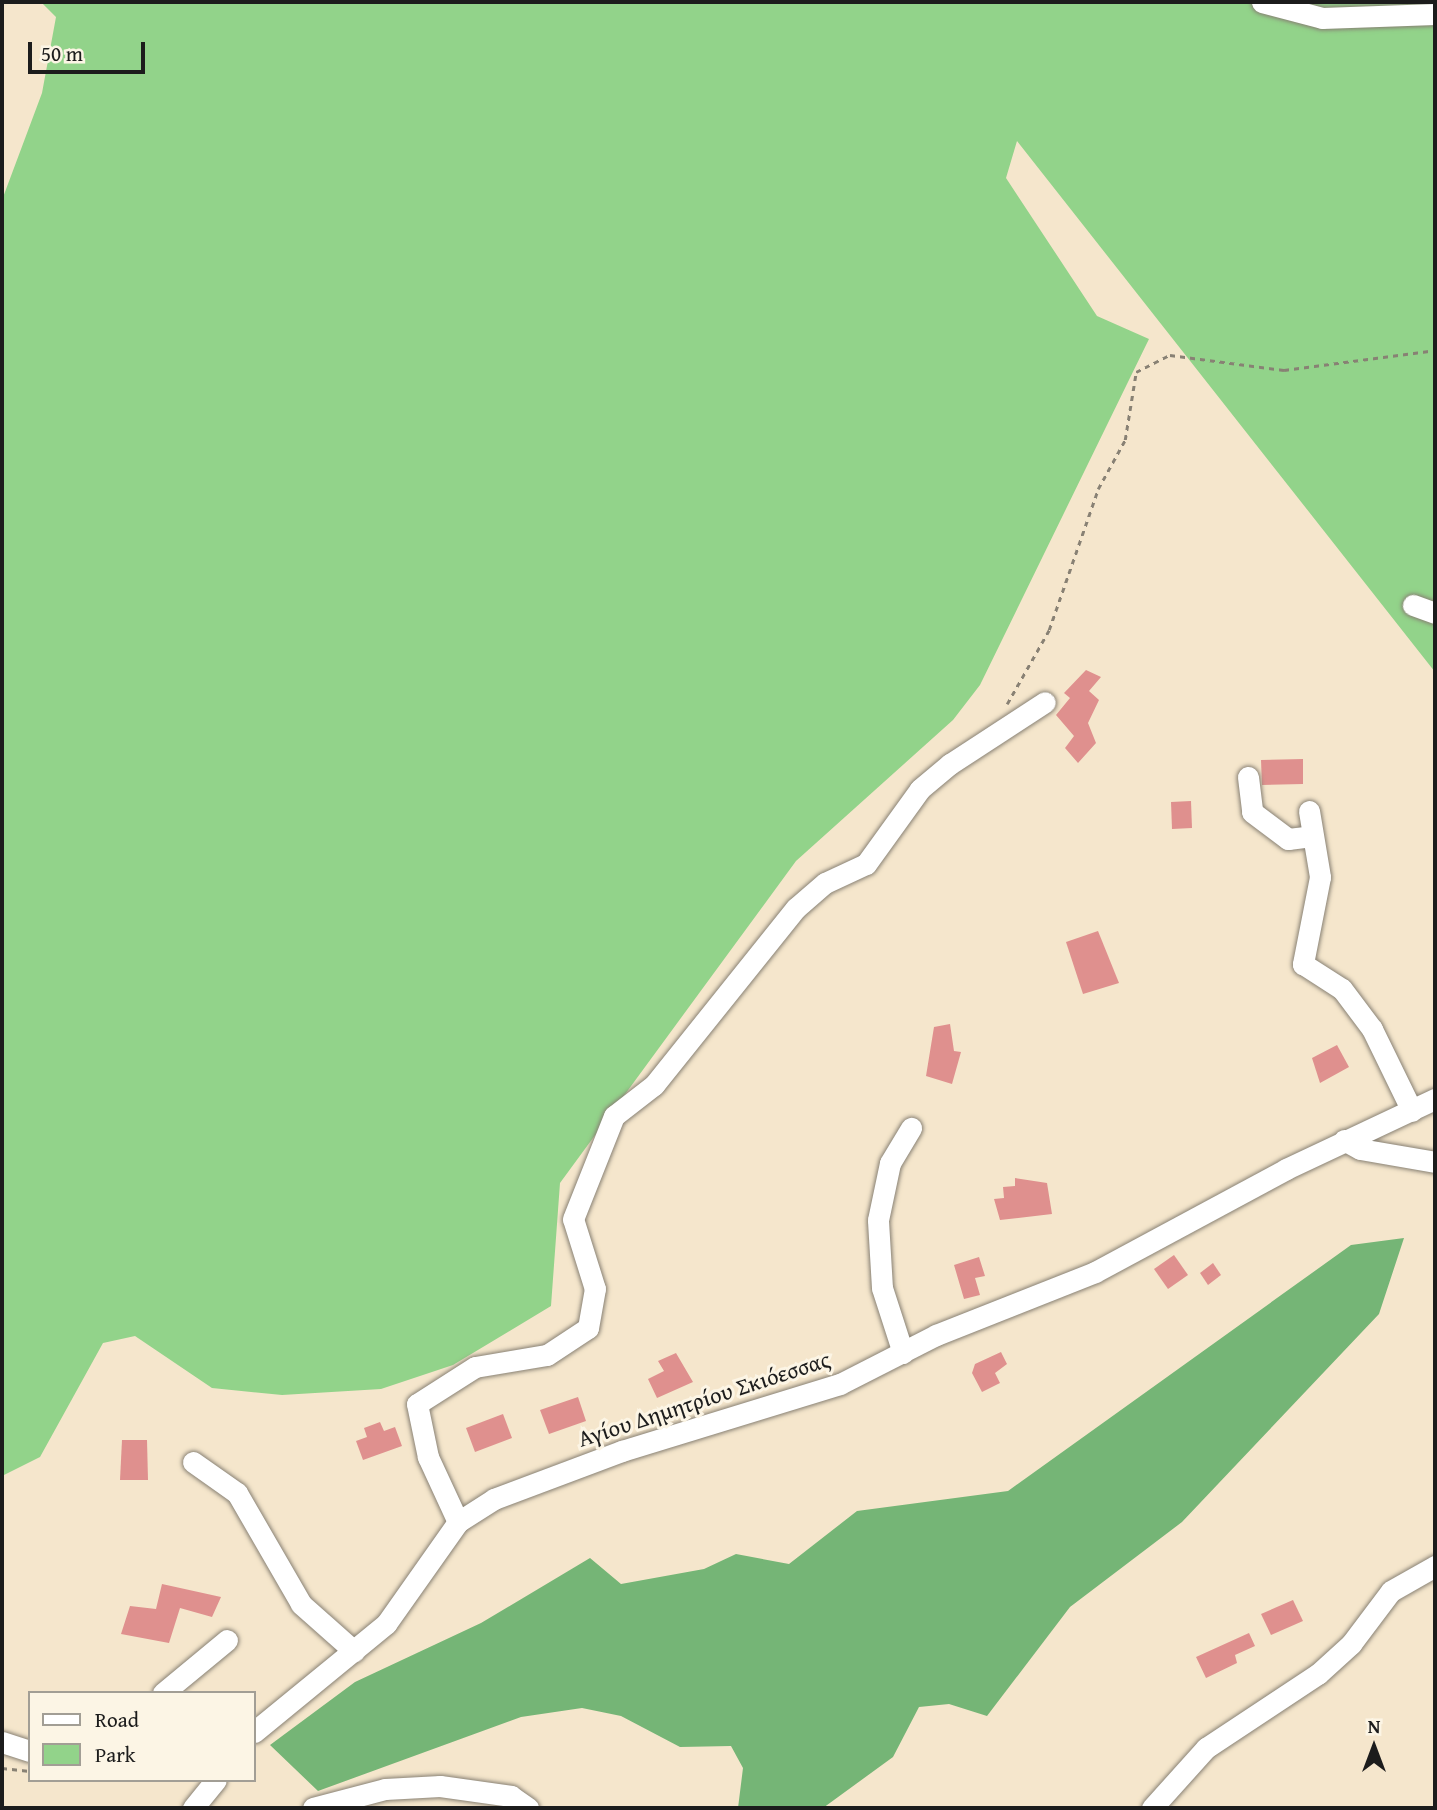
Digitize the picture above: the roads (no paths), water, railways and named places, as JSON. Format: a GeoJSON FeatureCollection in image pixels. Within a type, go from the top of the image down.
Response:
{"type":"FeatureCollection","features":[{"type":"Feature","properties":{"kind":"street"},"geometry":{"type":"LineString","coordinates":[[1262,2],[1322,18],[1435,14]]}},
{"type":"Feature","properties":{"kind":"street"},"geometry":{"type":"LineString","coordinates":[[1413,605],[1435,613]]}},
{"type":"Feature","properties":{"kind":"street"},"geometry":{"type":"LineString","coordinates":[[458,1522],[428,1457],[417,1404],[475,1367],[547,1355],[588,1328],[595,1289],[573,1219],[614,1116],[654,1086],[796,908],[825,883],[866,864],[920,789],[950,764],[1045,702]]}},
{"type":"Feature","properties":{"kind":"street"},"geometry":{"type":"LineString","coordinates":[[1248,777],[1252,812],[1288,839],[1312,835]]}},
{"type":"Feature","properties":{"kind":"street"},"geometry":{"type":"LineString","coordinates":[[1309,811],[1319,898],[1303,964],[1342,989],[1373,1029],[1412,1111]]}},
{"type":"Feature","properties":{"kind":"street","name":"Αγίου Δημητρίου Σκιόεσσας"},"geometry":{"type":"LineString","coordinates":[[256,1730],[354,1651],[408,1599],[458,1522],[535,1481],[824,1391],[903,1353],[1095,1272],[1344,1140],[1435,1099]]}},
{"type":"Feature","properties":{"kind":"street"},"geometry":{"type":"LineString","coordinates":[[903,1353],[881,1288],[878,1220],[890,1164],[911,1128]]}},
{"type":"Feature","properties":{"kind":"street"},"geometry":{"type":"LineString","coordinates":[[1344,1140],[1360,1149],[1435,1162]]}},
{"type":"Feature","properties":{"kind":"street"},"geometry":{"type":"LineString","coordinates":[[192,1462],[237,1493],[301,1604],[354,1651]]}},
{"type":"Feature","properties":{"kind":"street"},"geometry":{"type":"LineString","coordinates":[[1152,1808],[1216,1739],[1318,1674],[1352,1644],[1391,1591],[1435,1566]]}},
{"type":"Feature","properties":{"kind":"street"},"geometry":{"type":"LineString","coordinates":[[165,1691],[227,1640]]}},
{"type":"Feature","properties":{"kind":"street"},"geometry":{"type":"LineString","coordinates":[[2,1742],[28,1750]]}},
{"type":"Feature","properties":{"kind":"street"},"geometry":{"type":"LineString","coordinates":[[193,1808],[214,1782]]}},
{"type":"Feature","properties":{"kind":"street"},"geometry":{"type":"LineString","coordinates":[[313,1808],[385,1789],[440,1786],[512,1796],[528,1808]]}}]}
